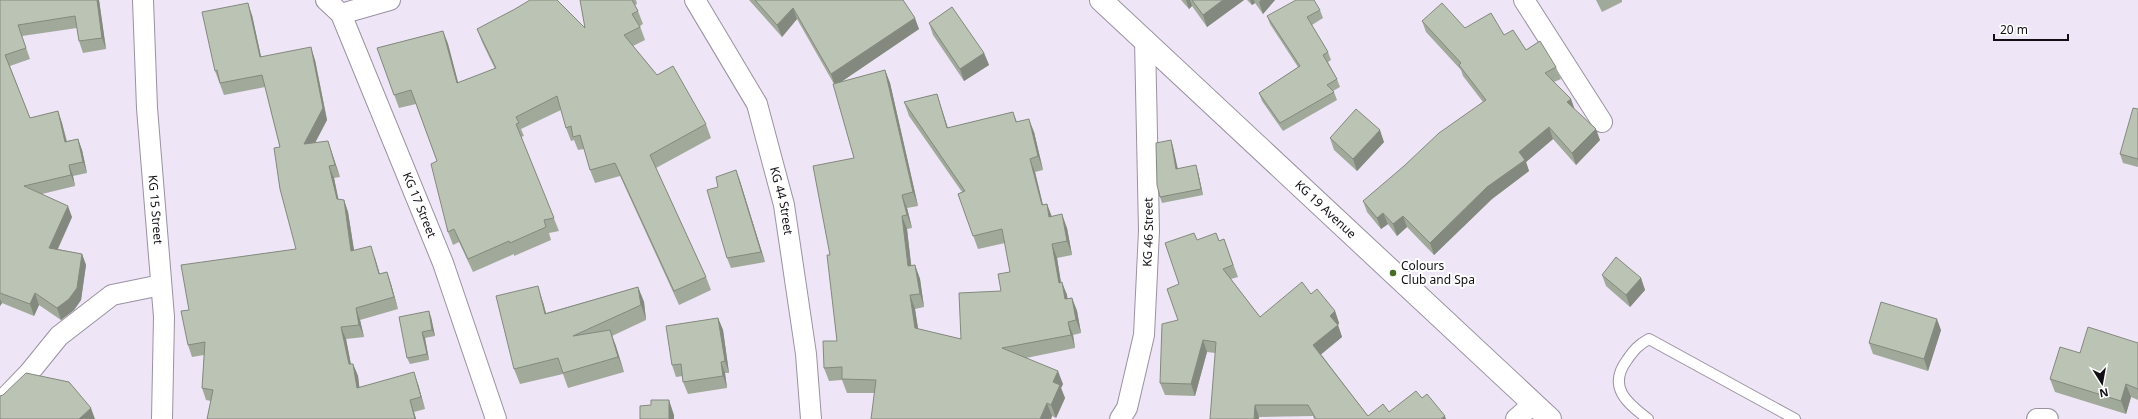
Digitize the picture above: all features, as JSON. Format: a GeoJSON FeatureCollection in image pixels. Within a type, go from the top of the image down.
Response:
{"type":"FeatureCollection","features":[{"type":"Feature","properties":{"kind":"main road","name":"KG 19 Avenue"},"geometry":{"type":"LineString","coordinates":[[1102,0],[1550,419]]}},
{"type":"Feature","properties":{"kind":"street","name":"KG 15 Street"},"geometry":{"type":"LineString","coordinates":[[143,0],[147,108],[164,317],[162,419]]}},
{"type":"Feature","properties":{"kind":"street","name":"KG 17 Street"},"geometry":{"type":"LineString","coordinates":[[326,0],[341,14],[443,263],[496,419]]}},
{"type":"Feature","properties":{"kind":"street"},"geometry":{"type":"LineString","coordinates":[[341,14],[390,0]]}},
{"type":"Feature","properties":{"kind":"street","name":"KG 44 Street"},"geometry":{"type":"LineString","coordinates":[[695,0],[757,104],[784,205],[806,354],[812,419]]}},
{"type":"Feature","properties":{"kind":"street"},"geometry":{"type":"LineString","coordinates":[[1524,0],[1602,122]]}},
{"type":"Feature","properties":{"kind":"street","name":"KG 46 Street"},"geometry":{"type":"LineString","coordinates":[[1120,419],[1127,408],[1144,335],[1148,232],[1144,40]]}},
{"type":"Feature","properties":{"kind":"street"},"geometry":{"type":"LineString","coordinates":[[0,403],[29,373],[59,336],[112,295],[161,285]]}},
{"type":"Feature","properties":{"kind":"street"},"geometry":{"type":"LineString","coordinates":[[1516,419],[1533,404]]}},
{"type":"Feature","properties":{"kind":"street"},"geometry":{"type":"LineString","coordinates":[[2037,419],[2048,419]]}},
{"type":"Feature","properties":{"kind":"lane"},"geometry":{"type":"LineString","coordinates":[[1648,419],[1629,405],[1619,390],[1620,370],[1637,345],[1649,340],[1795,419]]}},
{"type":"Feature","properties":{"kind":"building"},"geometry":{"type":"Polygon","coordinates":[[[0,0],[97,0],[102,38],[79,41],[75,16],[18,25],[26,48],[5,55],[30,118],[58,111],[65,142],[78,139],[83,162],[69,165],[71,175],[24,186],[68,206],[49,248],[82,254],[77,288],[69,299],[57,308],[35,293],[30,304],[0,293],[0,0]]]}},
{"type":"Feature","properties":{"kind":"building"},"geometry":{"type":"Polygon","coordinates":[[[530,0],[557,0],[585,28],[580,0],[632,0],[638,11],[632,14],[640,27],[624,35],[657,75],[673,66],[706,124],[650,155],[706,277],[674,291],[615,163],[590,170],[580,135],[573,137],[571,126],[566,128],[557,96],[516,117],[519,123],[516,124],[554,218],[544,220],[546,227],[468,259],[454,229],[448,232],[431,164],[437,161],[411,90],[394,95],[377,48],[443,31],[457,83],[496,68],[477,29],[530,0]]]}},
{"type":"Feature","properties":{"kind":"building"},"geometry":{"type":"Polygon","coordinates":[[[755,0],[903,0],[915,18],[831,74],[793,8],[777,25],[755,0]]]}},
{"type":"Feature","properties":{"kind":"building"},"geometry":{"type":"Polygon","coordinates":[[[1192,0],[1223,0],[1203,15],[1192,0]]]}},
{"type":"Feature","properties":{"kind":"building"},"geometry":{"type":"Polygon","coordinates":[[[1296,0],[1314,0],[1320,10],[1307,17],[1328,52],[1323,55],[1337,79],[1327,85],[1334,92],[1280,123],[1259,93],[1300,66],[1267,16],[1296,0]]]}},
{"type":"Feature","properties":{"kind":"building"},"geometry":{"type":"Polygon","coordinates":[[[248,3],[260,57],[311,47],[323,108],[304,144],[328,141],[335,165],[329,166],[337,199],[344,200],[351,251],[371,246],[379,274],[387,272],[394,297],[356,308],[359,325],[341,327],[349,364],[353,364],[357,388],[414,372],[421,397],[410,400],[415,419],[207,419],[213,390],[202,388],[205,342],[188,345],[181,311],[189,310],[181,265],[296,249],[280,189],[274,148],[280,147],[262,75],[220,83],[217,70],[215,71],[202,12],[248,3]]]}},
{"type":"Feature","properties":{"kind":"building"},"geometry":{"type":"Polygon","coordinates":[[[1442,3],[1465,28],[1491,13],[1504,35],[1513,30],[1526,50],[1540,41],[1556,67],[1545,73],[1571,99],[1567,102],[1596,129],[1572,153],[1549,127],[1519,152],[1525,160],[1487,187],[1430,243],[1403,216],[1393,224],[1383,213],[1377,218],[1363,201],[1404,166],[1439,133],[1486,100],[1459,65],[1461,63],[1422,21],[1442,3]]]}},
{"type":"Feature","properties":{"kind":"building"},"geometry":{"type":"Polygon","coordinates":[[[952,7],[984,53],[960,69],[929,23],[952,7]]]}},
{"type":"Feature","properties":{"kind":"building"},"geometry":{"type":"Polygon","coordinates":[[[885,70],[913,192],[902,195],[907,215],[902,216],[908,266],[915,265],[920,294],[910,295],[915,328],[961,339],[959,293],[1001,291],[998,274],[1010,272],[1002,229],[973,236],[958,194],[965,191],[904,102],[937,94],[947,128],[1013,112],[1016,122],[1029,119],[1038,156],[1030,159],[1042,205],[1047,204],[1049,217],[1062,214],[1067,241],[1052,244],[1059,283],[1062,282],[1065,299],[1072,298],[1076,320],[1068,322],[1071,335],[1002,348],[1058,371],[1053,382],[1060,385],[1051,405],[1047,403],[1040,419],[871,419],[876,380],[842,379],[842,367],[824,368],[823,341],[837,341],[827,255],[830,255],[813,166],[854,158],[833,84],[885,70]]]}},
{"type":"Feature","properties":{"kind":"building"},"geometry":{"type":"Polygon","coordinates":[[[2133,108],[2138,109],[2138,159],[2120,154],[2133,108]]]}},
{"type":"Feature","properties":{"kind":"building"},"geometry":{"type":"Polygon","coordinates":[[[1356,109],[1380,130],[1353,159],[1330,138],[1356,109]]]}},
{"type":"Feature","properties":{"kind":"building"},"geometry":{"type":"Polygon","coordinates":[[[1171,140],[1176,169],[1196,165],[1201,189],[1160,197],[1157,185],[1156,143],[1171,140]]]}},
{"type":"Feature","properties":{"kind":"building"},"geometry":{"type":"Polygon","coordinates":[[[736,170],[761,252],[727,258],[707,190],[718,187],[716,177],[736,170]]]}},
{"type":"Feature","properties":{"kind":"building"},"geometry":{"type":"Polygon","coordinates":[[[1194,233],[1197,240],[1216,233],[1219,241],[1224,239],[1233,265],[1223,269],[1260,317],[1302,282],[1311,294],[1317,289],[1335,311],[1330,316],[1338,325],[1313,345],[1368,416],[1383,404],[1389,412],[1416,391],[1422,398],[1427,394],[1445,416],[1441,419],[1316,419],[1308,405],[1255,405],[1254,419],[1210,419],[1216,342],[1203,340],[1191,384],[1160,383],[1162,324],[1178,320],[1167,289],[1179,284],[1165,243],[1194,233]]]}},
{"type":"Feature","properties":{"kind":"building"},"geometry":{"type":"Polygon","coordinates":[[[1616,257],[1641,278],[1626,295],[1602,275],[1616,257]]]}},
{"type":"Feature","properties":{"kind":"building"},"geometry":{"type":"Polygon","coordinates":[[[538,286],[545,314],[638,287],[641,305],[573,336],[610,330],[618,357],[563,373],[558,358],[514,369],[496,296],[538,286]]]}},
{"type":"Feature","properties":{"kind":"building"},"geometry":{"type":"Polygon","coordinates":[[[1881,302],[1937,319],[1924,359],[1869,343],[1881,302]]]}},
{"type":"Feature","properties":{"kind":"building"},"geometry":{"type":"Polygon","coordinates":[[[429,311],[432,330],[422,332],[427,354],[407,358],[399,317],[429,311]]]}},
{"type":"Feature","properties":{"kind":"building"},"geometry":{"type":"Polygon","coordinates":[[[718,318],[725,361],[721,362],[723,376],[683,382],[681,364],[672,365],[666,326],[718,318]]]}},
{"type":"Feature","properties":{"kind":"building"},"geometry":{"type":"Polygon","coordinates":[[[2088,327],[2138,343],[2138,389],[2126,384],[2121,401],[2050,379],[2060,347],[2080,353],[2088,327]]]}},
{"type":"Feature","properties":{"kind":"building"},"geometry":{"type":"Polygon","coordinates":[[[26,373],[69,382],[91,408],[79,419],[0,419],[0,396],[3,395],[26,373]]]}},
{"type":"Feature","properties":{"kind":"building"},"geometry":{"type":"Polygon","coordinates":[[[651,400],[669,400],[669,419],[640,419],[640,406],[651,405],[651,400]]]}},
{"type":"Feature","properties":{"kind":"place","name":"Colours Club and Spa"},"geometry":{"type":"Point","coordinates":[1393,273]}}]}
